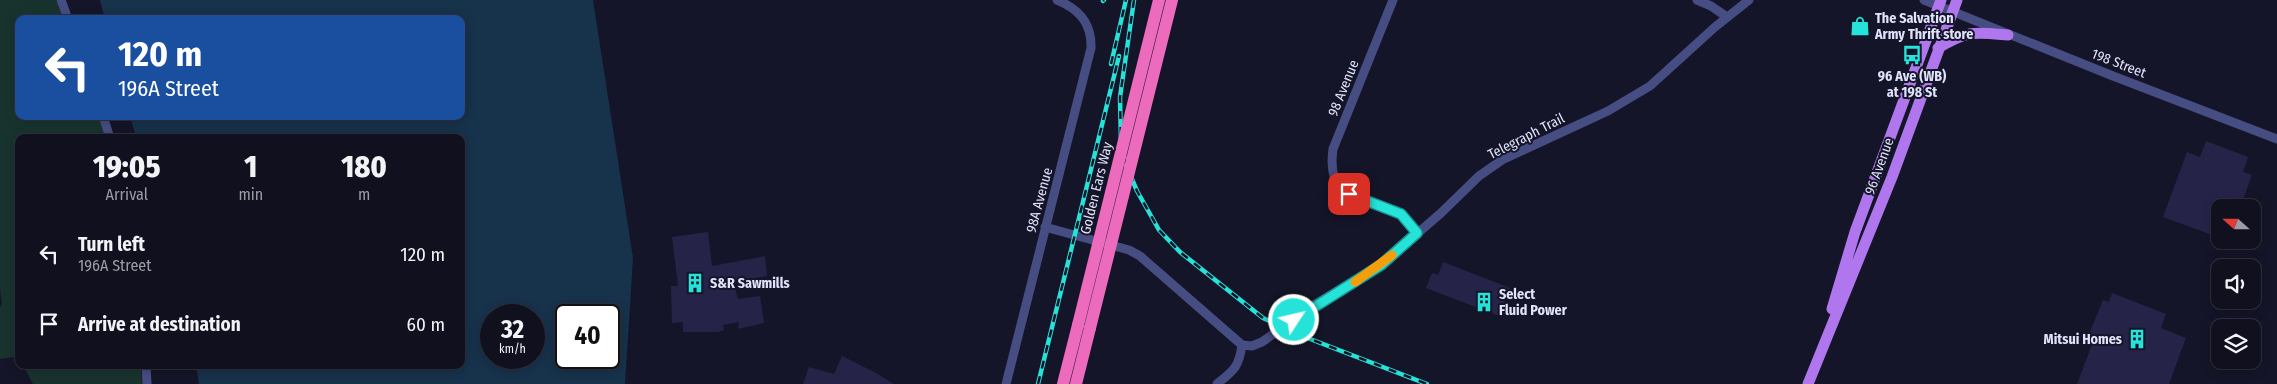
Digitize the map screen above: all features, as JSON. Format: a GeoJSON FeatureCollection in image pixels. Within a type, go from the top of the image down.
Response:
{"type":"FeatureCollection","features":[{"type":"Feature","properties":{"kind":"highway","name":"Golden Ears Way"},"geometry":{"type":"LineString","coordinates":[[1076,384],[1084,326],[1159,0]]}},
{"type":"Feature","properties":{"kind":"highway","name":"Golden Ears Way"},"geometry":{"type":"LineString","coordinates":[[1063,384],[1084,326],[1172,0]]}},
{"type":"Feature","properties":{"kind":"main road","name":"96 Avenue"},"geometry":{"type":"LineString","coordinates":[[1808,384],[1872,229],[1957,0]]}},
{"type":"Feature","properties":{"kind":"main road","name":"96 Avenue"},"geometry":{"type":"LineString","coordinates":[[1825,340],[1855,232],[1939,4]]}},
{"type":"Feature","properties":{"kind":"main road"},"geometry":{"type":"LineString","coordinates":[[1938,48],[1958,37],[1975,32],[2008,35]]}},
{"type":"Feature","properties":{"kind":"street"},"geometry":{"type":"LineString","coordinates":[[61,0],[67,15]]}},
{"type":"Feature","properties":{"kind":"street","name":"98A Avenue"},"geometry":{"type":"LineString","coordinates":[[1006,384],[1091,48],[1090,30],[1079,12],[1057,0]]}},
{"type":"Feature","properties":{"kind":"street","name":"98 Avenue"},"geometry":{"type":"LineString","coordinates":[[1393,0],[1333,149],[1331,162],[1333,179],[1339,188],[1401,214],[1417,233]]}},
{"type":"Feature","properties":{"kind":"street"},"geometry":{"type":"LineString","coordinates":[[1697,0],[1711,6],[1727,17]]}},
{"type":"Feature","properties":{"kind":"street","name":"Telegraph Trail"},"geometry":{"type":"LineString","coordinates":[[1242,345],[1252,346],[1262,342],[1317,303],[1381,265],[1479,176],[1502,160],[1608,111],[1650,86],[1727,17],[1749,0]]}},
{"type":"Feature","properties":{"kind":"street"},"geometry":{"type":"LineString","coordinates":[[1924,0],[1939,4],[1952,13]]}},
{"type":"Feature","properties":{"kind":"street","name":"198 Street"},"geometry":{"type":"LineString","coordinates":[[1952,13],[2277,139]]}},
{"type":"Feature","properties":{"kind":"street"},"geometry":{"type":"LineString","coordinates":[[104,120],[109,134]]}},
{"type":"Feature","properties":{"kind":"street"},"geometry":{"type":"LineString","coordinates":[[1045,227],[1129,250],[1140,256],[1242,345],[1240,360],[1235,370],[1217,384]]}},
{"type":"Feature","properties":{"kind":"street"},"geometry":{"type":"LineString","coordinates":[[146,369],[147,384]]}},
{"type":"Feature","properties":{"kind":"green space"},"geometry":{"type":"Polygon","coordinates":[[[0,0],[56,0],[62,15],[15,15],[15,120],[100,120],[105,134],[15,134],[15,358],[0,359],[0,307],[2,304],[0,289],[0,0]]]}},
{"type":"Feature","properties":{"kind":"green space"},"geometry":{"type":"Polygon","coordinates":[[[25,369],[141,369],[142,384],[33,384],[25,369]]]}},
{"type":"Feature","properties":{"kind":"water"},"geometry":{"type":"Polygon","coordinates":[[[100,0],[593,0],[633,258],[625,384],[199,384],[197,369],[465,369],[465,134],[135,134],[131,120],[465,120],[465,15],[104,15],[100,0]]]}},
{"type":"Feature","properties":{"kind":"building"},"geometry":{"type":"Polygon","coordinates":[[[2206,141],[2248,157],[2243,172],[2252,175],[2243,199],[2211,199],[2211,235],[2163,217],[2187,152],[2200,157],[2206,141]]]}},
{"type":"Feature","properties":{"kind":"building","name":"S&R Sawmills"},"geometry":{"type":"Polygon","coordinates":[[[708,232],[712,266],[765,256],[767,276],[733,281],[738,299],[760,296],[764,323],[738,329],[739,322],[723,325],[724,330],[718,332],[683,332],[683,322],[672,323],[671,286],[678,286],[672,237],[708,232]]]}},
{"type":"Feature","properties":{"kind":"building","name":"Select Fluid Power"},"geometry":{"type":"Polygon","coordinates":[[[1443,262],[1510,288],[1499,316],[1426,288],[1432,273],[1438,275],[1443,262]]]}},
{"type":"Feature","properties":{"kind":"building","name":"Mitsui Homes"},"geometry":{"type":"Polygon","coordinates":[[[2112,293],[2166,314],[2161,328],[2186,338],[2169,384],[2077,384],[2093,342],[2087,339],[2103,300],[2109,302],[2112,293]]]}},
{"type":"Feature","properties":{"kind":"building"},"geometry":{"type":"Polygon","coordinates":[[[842,356],[894,384],[803,384],[809,367],[834,374],[842,356]]]}},
{"type":"Feature","properties":{"kind":"railway"},"geometry":{"type":"LineString","coordinates":[[1111,64],[1126,0]]}},
{"type":"Feature","properties":{"kind":"railway"},"geometry":{"type":"LineString","coordinates":[[1134,0],[1120,97],[1121,144],[1126,165],[1137,191],[1159,230],[1180,252],[1263,318],[1292,332],[1427,384]]}},
{"type":"Feature","properties":{"kind":"railway"},"geometry":{"type":"LineString","coordinates":[[1038,384],[1119,56]]}},
{"type":"Feature","properties":{"kind":"slow traffic"},"geometry":{"type":"LineString","coordinates":[[1355,282],[1381,265],[1392,255]]}},
{"type":"Feature","properties":{"kind":"place","name":"The Salvation Army Thrift store"},"geometry":{"type":"Point","coordinates":[1860,26]}},
{"type":"Feature","properties":{"kind":"place","name":"96 Ave (WB) at 198 St"},"geometry":{"type":"Point","coordinates":[1912,55]}},
{"type":"Feature","properties":{"kind":"place","name":"S&R Sawmills"},"geometry":{"type":"Point","coordinates":[695,283]}},
{"type":"Feature","properties":{"kind":"place","name":"Select Fluid Power"},"geometry":{"type":"Point","coordinates":[1484,302]}},
{"type":"Feature","properties":{"kind":"place","name":"Mitsui Homes"},"geometry":{"type":"Point","coordinates":[2137,339]}},
{"type":"Feature","properties":{"kind":"route"},"geometry":{"type":"LineString","coordinates":[[1294,320],[1317,303],[1381,265],[1417,233],[1401,214],[1349,194]]}}]}
